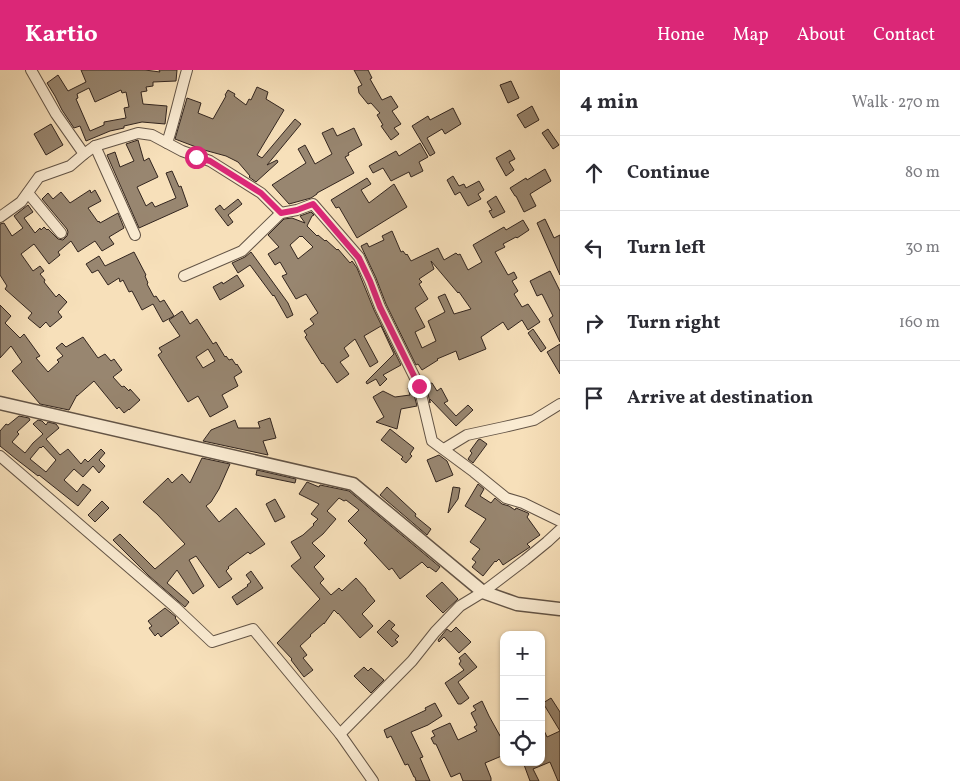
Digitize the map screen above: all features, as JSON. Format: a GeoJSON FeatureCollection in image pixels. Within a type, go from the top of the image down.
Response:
{"type":"FeatureCollection","features":[{"type":"Feature","properties":{"kind":"street"},"geometry":{"type":"LineString","coordinates":[[31,70],[56,114],[84,154]]}},
{"type":"Feature","properties":{"kind":"street"},"geometry":{"type":"LineString","coordinates":[[167,143],[187,70]]}},
{"type":"Feature","properties":{"kind":"street"},"geometry":{"type":"LineString","coordinates":[[0,217],[21,202],[39,177],[70,166],[96,146],[138,133],[152,135],[182,151],[210,161],[261,193],[281,213]]}},
{"type":"Feature","properties":{"kind":"street"},"geometry":{"type":"LineString","coordinates":[[96,146],[135,235]]}},
{"type":"Feature","properties":{"kind":"street"},"geometry":{"type":"LineString","coordinates":[[28,193],[61,233]]}},
{"type":"Feature","properties":{"kind":"street"},"geometry":{"type":"LineString","coordinates":[[184,276],[242,251],[281,213],[313,204],[359,258],[380,307],[419,386],[432,441],[506,498],[523,503],[560,521]]}},
{"type":"Feature","properties":{"kind":"street"},"geometry":{"type":"LineString","coordinates":[[0,403],[353,484],[482,592],[517,604],[560,610]]}},
{"type":"Feature","properties":{"kind":"street"},"geometry":{"type":"LineString","coordinates":[[444,449],[467,434],[534,420],[560,404]]}},
{"type":"Feature","properties":{"kind":"street"},"geometry":{"type":"LineString","coordinates":[[0,456],[175,607],[212,642],[253,628],[340,734],[373,781]]}},
{"type":"Feature","properties":{"kind":"street"},"geometry":{"type":"LineString","coordinates":[[340,734],[412,661],[435,632],[460,606],[482,592],[548,542],[560,530]]}},
{"type":"Feature","properties":{"kind":"building"},"geometry":{"type":"Polygon","coordinates":[[[81,70],[145,70],[160,72],[159,70],[177,70],[176,81],[153,82],[153,86],[146,87],[147,91],[141,92],[143,104],[167,106],[165,124],[142,122],[124,126],[124,128],[110,131],[86,141],[80,126],[74,128],[47,83],[58,75],[68,91],[86,82],[81,70]],[[89,88],[77,94],[78,98],[76,99],[90,131],[104,125],[104,122],[126,118],[124,108],[129,107],[126,92],[122,93],[121,90],[95,102],[89,88]]]}},
{"type":"Feature","properties":{"kind":"building"},"geometry":{"type":"Polygon","coordinates":[[[354,70],[368,70],[372,78],[370,79],[382,100],[391,96],[398,107],[392,111],[401,124],[394,128],[399,134],[391,140],[381,126],[383,125],[377,115],[380,113],[371,103],[368,104],[359,93],[358,87],[362,85],[354,70]]]}},
{"type":"Feature","properties":{"kind":"building"},"geometry":{"type":"Polygon","coordinates":[[[511,81],[519,98],[508,103],[500,85],[511,81]]]}},
{"type":"Feature","properties":{"kind":"building"},"geometry":{"type":"Polygon","coordinates":[[[257,87],[268,92],[266,99],[284,110],[257,155],[262,158],[295,119],[301,124],[267,165],[277,160],[278,162],[256,182],[249,177],[238,162],[226,156],[175,139],[187,98],[201,103],[198,113],[213,119],[228,90],[246,105],[249,99],[251,100],[257,87]]]}},
{"type":"Feature","properties":{"kind":"building"},"geometry":{"type":"Polygon","coordinates":[[[532,106],[539,120],[525,128],[517,115],[532,106]]]}},
{"type":"Feature","properties":{"kind":"building"},"geometry":{"type":"Polygon","coordinates":[[[453,108],[461,124],[445,134],[442,129],[427,138],[435,153],[430,156],[412,126],[428,116],[430,120],[453,108]]]}},
{"type":"Feature","properties":{"kind":"building"},"geometry":{"type":"Polygon","coordinates":[[[51,124],[63,145],[46,155],[34,134],[51,124]]]}},
{"type":"Feature","properties":{"kind":"building"},"geometry":{"type":"Polygon","coordinates":[[[333,128],[337,136],[354,128],[362,145],[348,153],[349,155],[345,157],[354,173],[311,198],[289,204],[272,185],[306,163],[298,149],[305,145],[315,164],[332,154],[322,133],[333,128]]]}},
{"type":"Feature","properties":{"kind":"building"},"geometry":{"type":"Polygon","coordinates":[[[548,129],[559,145],[553,149],[542,133],[548,129]]]}},
{"type":"Feature","properties":{"kind":"building"},"geometry":{"type":"Polygon","coordinates":[[[138,140],[144,161],[149,158],[158,177],[137,187],[146,206],[152,202],[155,207],[176,198],[166,173],[172,171],[179,187],[181,186],[188,206],[139,228],[107,155],[115,152],[120,167],[134,161],[126,144],[138,140]]]}},
{"type":"Feature","properties":{"kind":"building"},"geometry":{"type":"Polygon","coordinates":[[[420,143],[428,157],[419,162],[423,171],[411,177],[409,172],[391,181],[383,168],[373,173],[369,166],[396,151],[399,156],[420,143]]]}},
{"type":"Feature","properties":{"kind":"building"},"geometry":{"type":"Polygon","coordinates":[[[510,150],[515,159],[509,162],[514,170],[506,176],[496,158],[510,150]]]}},
{"type":"Feature","properties":{"kind":"building"},"geometry":{"type":"Polygon","coordinates":[[[545,169],[551,181],[530,194],[536,206],[524,212],[510,188],[545,169]]]}},
{"type":"Feature","properties":{"kind":"building"},"geometry":{"type":"Polygon","coordinates":[[[453,176],[459,186],[464,184],[466,188],[479,181],[484,190],[478,194],[481,199],[468,206],[460,192],[455,195],[447,180],[453,176]]]}},
{"type":"Feature","properties":{"kind":"building"},"geometry":{"type":"Polygon","coordinates":[[[367,178],[371,184],[361,190],[369,203],[394,184],[407,207],[357,238],[339,207],[336,208],[331,200],[367,178]]]}},
{"type":"Feature","properties":{"kind":"building"},"geometry":{"type":"Polygon","coordinates":[[[90,190],[91,193],[95,190],[101,201],[88,208],[98,222],[100,223],[118,213],[124,228],[109,237],[114,244],[102,251],[95,241],[78,252],[71,241],[58,252],[60,255],[49,264],[34,244],[21,254],[33,271],[40,266],[44,271],[40,274],[45,280],[44,282],[56,297],[59,294],[67,302],[58,312],[62,317],[50,327],[46,322],[40,328],[28,318],[32,313],[5,289],[7,286],[0,275],[0,224],[4,223],[12,236],[23,228],[14,216],[28,205],[33,212],[24,218],[35,233],[44,227],[58,239],[63,240],[67,236],[67,229],[42,199],[48,193],[53,199],[61,192],[70,203],[90,190]]]}},
{"type":"Feature","properties":{"kind":"building"},"geometry":{"type":"Polygon","coordinates":[[[496,196],[505,212],[493,218],[489,211],[492,210],[487,202],[496,196]]]}},
{"type":"Feature","properties":{"kind":"building"},"geometry":{"type":"Polygon","coordinates":[[[238,199],[242,204],[228,215],[233,222],[228,226],[215,209],[220,205],[224,210],[238,199]]]}},
{"type":"Feature","properties":{"kind":"building"},"geometry":{"type":"Polygon","coordinates":[[[311,212],[314,215],[307,226],[317,236],[338,249],[357,268],[374,310],[401,365],[383,375],[387,379],[380,386],[376,379],[367,384],[366,382],[394,354],[381,326],[364,336],[378,362],[370,367],[355,339],[344,348],[349,356],[340,362],[349,374],[337,383],[305,337],[307,335],[304,331],[314,324],[310,319],[318,313],[306,294],[296,299],[282,276],[287,274],[280,262],[275,265],[268,254],[279,247],[268,235],[284,219],[292,218],[305,223],[300,216],[311,212]],[[301,237],[290,245],[298,259],[313,247],[301,237]]]}},
{"type":"Feature","properties":{"kind":"building"},"geometry":{"type":"Polygon","coordinates":[[[545,219],[554,238],[560,235],[560,275],[537,223],[545,219]]]}},
{"type":"Feature","properties":{"kind":"building"},"geometry":{"type":"Polygon","coordinates":[[[523,220],[529,230],[503,244],[505,247],[495,252],[508,275],[514,272],[517,278],[512,281],[518,291],[514,294],[522,307],[528,304],[540,322],[528,330],[522,320],[508,330],[503,322],[481,337],[486,349],[459,360],[456,351],[437,359],[422,370],[418,364],[416,365],[386,304],[361,246],[367,243],[369,247],[384,240],[382,236],[392,231],[401,252],[403,251],[407,254],[411,261],[438,248],[444,260],[456,253],[460,254],[468,270],[482,262],[473,245],[504,227],[506,230],[523,220]],[[431,261],[434,269],[419,279],[422,282],[419,284],[428,299],[415,308],[425,327],[415,332],[422,348],[436,341],[428,321],[445,312],[438,297],[445,294],[454,314],[471,309],[431,261]]]}},
{"type":"Feature","properties":{"kind":"building"},"geometry":{"type":"Polygon","coordinates":[[[134,252],[146,275],[147,284],[154,297],[156,296],[160,302],[164,300],[174,316],[163,322],[153,304],[142,310],[132,291],[129,292],[123,280],[120,282],[119,278],[108,285],[98,270],[92,273],[86,264],[99,256],[105,266],[134,252]]]}},
{"type":"Feature","properties":{"kind":"building"},"geometry":{"type":"Polygon","coordinates":[[[251,252],[288,303],[293,315],[287,318],[274,295],[250,265],[238,273],[232,263],[251,252]]]}},
{"type":"Feature","properties":{"kind":"building"},"geometry":{"type":"Polygon","coordinates":[[[550,271],[560,291],[560,342],[549,319],[553,316],[542,294],[537,296],[530,281],[550,271]]]}},
{"type":"Feature","properties":{"kind":"building"},"geometry":{"type":"Polygon","coordinates":[[[237,275],[244,286],[220,300],[213,287],[222,282],[223,284],[237,275]]]}},
{"type":"Feature","properties":{"kind":"building"},"geometry":{"type":"Polygon","coordinates":[[[0,305],[11,316],[5,323],[20,338],[24,334],[40,356],[36,358],[48,372],[59,362],[57,360],[63,356],[56,348],[62,343],[66,347],[83,337],[98,358],[105,354],[111,361],[114,359],[122,370],[113,377],[122,387],[124,386],[129,391],[130,389],[140,400],[124,413],[119,407],[117,409],[94,381],[77,395],[69,410],[40,404],[12,371],[22,362],[11,346],[0,358],[0,305]]]}},
{"type":"Feature","properties":{"kind":"building"},"geometry":{"type":"Polygon","coordinates":[[[182,311],[190,324],[197,319],[213,344],[216,342],[225,357],[229,360],[232,359],[242,372],[234,377],[238,386],[222,395],[228,407],[210,417],[198,396],[188,402],[158,355],[162,352],[159,348],[180,336],[169,320],[182,311]],[[208,349],[196,357],[203,368],[215,361],[208,349]]]}},
{"type":"Feature","properties":{"kind":"building"},"geometry":{"type":"Polygon","coordinates":[[[533,329],[546,348],[541,352],[528,333],[533,329]]]}},
{"type":"Feature","properties":{"kind":"building"},"geometry":{"type":"Polygon","coordinates":[[[560,344],[560,374],[547,352],[560,344]]]}},
{"type":"Feature","properties":{"kind":"building"},"geometry":{"type":"Polygon","coordinates":[[[432,383],[437,391],[441,388],[448,401],[444,403],[456,416],[468,405],[473,410],[456,426],[430,399],[430,403],[426,384],[432,383]]]}},
{"type":"Feature","properties":{"kind":"building"},"geometry":{"type":"Polygon","coordinates":[[[412,387],[417,406],[401,409],[397,429],[376,422],[384,417],[373,397],[383,391],[395,397],[410,395],[408,388],[412,387]]]}},
{"type":"Feature","properties":{"kind":"building"},"geometry":{"type":"Polygon","coordinates":[[[19,416],[29,418],[30,420],[17,432],[19,434],[12,442],[25,453],[43,434],[33,424],[38,420],[46,425],[48,422],[56,424],[59,428],[46,439],[60,455],[68,449],[81,464],[85,459],[88,462],[101,449],[105,453],[99,460],[105,466],[99,473],[93,466],[83,477],[74,469],[64,480],[77,492],[83,484],[91,490],[78,506],[0,446],[0,431],[6,424],[8,425],[19,416]],[[43,446],[30,459],[46,472],[56,460],[43,446]]]}},
{"type":"Feature","properties":{"kind":"building"},"geometry":{"type":"Polygon","coordinates":[[[270,418],[276,438],[263,441],[268,455],[203,441],[211,430],[235,420],[238,428],[260,428],[258,422],[270,418]]]}},
{"type":"Feature","properties":{"kind":"building"},"geometry":{"type":"Polygon","coordinates":[[[390,429],[414,448],[410,454],[412,456],[406,463],[401,459],[403,457],[381,440],[390,429]]]}},
{"type":"Feature","properties":{"kind":"building"},"geometry":{"type":"Polygon","coordinates":[[[480,439],[487,444],[473,463],[468,459],[472,453],[470,451],[480,439]]]}},
{"type":"Feature","properties":{"kind":"building"},"geometry":{"type":"Polygon","coordinates":[[[439,455],[447,461],[453,475],[436,482],[427,460],[439,455]]]}},
{"type":"Feature","properties":{"kind":"building"},"geometry":{"type":"Polygon","coordinates":[[[202,458],[230,464],[219,489],[211,502],[206,506],[219,522],[236,508],[265,544],[250,554],[248,552],[228,567],[226,571],[232,579],[219,588],[196,556],[189,560],[204,586],[193,594],[177,570],[167,583],[189,602],[185,607],[149,576],[113,540],[120,534],[155,569],[185,544],[143,502],[168,478],[172,483],[182,474],[190,483],[202,458]]]}},
{"type":"Feature","properties":{"kind":"building"},"geometry":{"type":"Polygon","coordinates":[[[257,470],[296,479],[295,483],[256,475],[257,470]]]}},
{"type":"Feature","properties":{"kind":"building"},"geometry":{"type":"Polygon","coordinates":[[[307,482],[319,487],[320,485],[349,491],[440,567],[436,572],[422,562],[400,579],[392,568],[389,570],[364,543],[367,540],[348,521],[359,510],[346,500],[344,501],[339,498],[327,511],[336,519],[312,543],[325,556],[314,567],[324,579],[320,583],[331,595],[339,588],[342,591],[356,578],[375,601],[362,614],[373,626],[360,638],[334,610],[324,624],[300,646],[307,655],[303,658],[313,670],[304,677],[292,659],[277,643],[320,599],[291,566],[301,558],[291,542],[303,535],[318,519],[311,514],[319,504],[299,494],[307,482]]]}},
{"type":"Feature","properties":{"kind":"building"},"geometry":{"type":"Polygon","coordinates":[[[478,484],[484,489],[480,496],[491,503],[495,498],[502,504],[515,510],[516,508],[528,513],[527,517],[540,535],[527,544],[530,547],[503,565],[499,559],[495,561],[483,576],[472,567],[476,562],[472,559],[480,549],[470,542],[486,519],[465,506],[478,484]]]}},
{"type":"Feature","properties":{"kind":"building"},"geometry":{"type":"Polygon","coordinates":[[[387,487],[416,514],[415,516],[431,529],[427,535],[380,495],[387,487]]]}},
{"type":"Feature","properties":{"kind":"building"},"geometry":{"type":"Polygon","coordinates":[[[453,487],[460,488],[458,499],[448,513],[453,487]]]}},
{"type":"Feature","properties":{"kind":"building"},"geometry":{"type":"Polygon","coordinates":[[[275,499],[285,517],[275,522],[266,504],[275,499]]]}},
{"type":"Feature","properties":{"kind":"building"},"geometry":{"type":"Polygon","coordinates":[[[102,501],[109,508],[95,522],[88,515],[102,501]]]}},
{"type":"Feature","properties":{"kind":"building"},"geometry":{"type":"Polygon","coordinates":[[[251,571],[263,588],[237,605],[232,597],[251,582],[246,575],[251,571]]]}},
{"type":"Feature","properties":{"kind":"building"},"geometry":{"type":"Polygon","coordinates":[[[442,582],[458,599],[443,613],[426,596],[442,582]]]}},
{"type":"Feature","properties":{"kind":"building"},"geometry":{"type":"Polygon","coordinates":[[[165,608],[176,617],[179,623],[161,637],[158,633],[155,636],[149,628],[152,626],[148,621],[165,608]]]}},
{"type":"Feature","properties":{"kind":"building"},"geometry":{"type":"Polygon","coordinates":[[[389,620],[395,625],[391,629],[399,636],[395,640],[398,642],[392,647],[377,632],[389,620]]]}},
{"type":"Feature","properties":{"kind":"building"},"geometry":{"type":"Polygon","coordinates":[[[456,627],[471,642],[459,653],[444,637],[439,642],[438,640],[447,629],[451,632],[456,627]]]}},
{"type":"Feature","properties":{"kind":"building"},"geometry":{"type":"Polygon","coordinates":[[[465,653],[477,667],[458,682],[469,698],[458,704],[445,683],[464,670],[459,664],[461,661],[459,658],[465,653]]]}},
{"type":"Feature","properties":{"kind":"building"},"geometry":{"type":"Polygon","coordinates":[[[364,667],[368,671],[371,668],[384,680],[371,693],[354,676],[364,667]]]}},
{"type":"Feature","properties":{"kind":"building"},"geometry":{"type":"Polygon","coordinates":[[[551,698],[560,712],[560,731],[545,706],[545,702],[551,698]]]}},
{"type":"Feature","properties":{"kind":"building"},"geometry":{"type":"Polygon","coordinates":[[[482,701],[500,736],[500,757],[485,763],[491,781],[463,781],[460,773],[451,777],[436,744],[434,744],[431,738],[435,736],[432,731],[450,723],[458,740],[477,731],[474,727],[477,725],[471,713],[476,710],[473,706],[482,701]]]}},
{"type":"Feature","properties":{"kind":"building"},"geometry":{"type":"Polygon","coordinates":[[[435,703],[442,716],[428,725],[411,732],[423,757],[420,758],[430,781],[416,781],[408,764],[405,765],[391,736],[387,738],[384,730],[426,710],[425,708],[435,703]]]}},
{"type":"Feature","properties":{"kind":"building"},"geometry":{"type":"Polygon","coordinates":[[[560,731],[560,781],[558,781],[550,762],[545,764],[545,733],[547,737],[560,731]]]}},
{"type":"Feature","properties":{"kind":"building"},"geometry":{"type":"Polygon","coordinates":[[[524,766],[540,766],[533,769],[539,781],[530,781],[524,766]]]}},
{"type":"Feature","properties":{"kind":"route"},"geometry":{"type":"LineString","coordinates":[[196,157],[210,161],[261,193],[281,213],[313,204],[359,258],[380,307],[419,386]]}}]}
